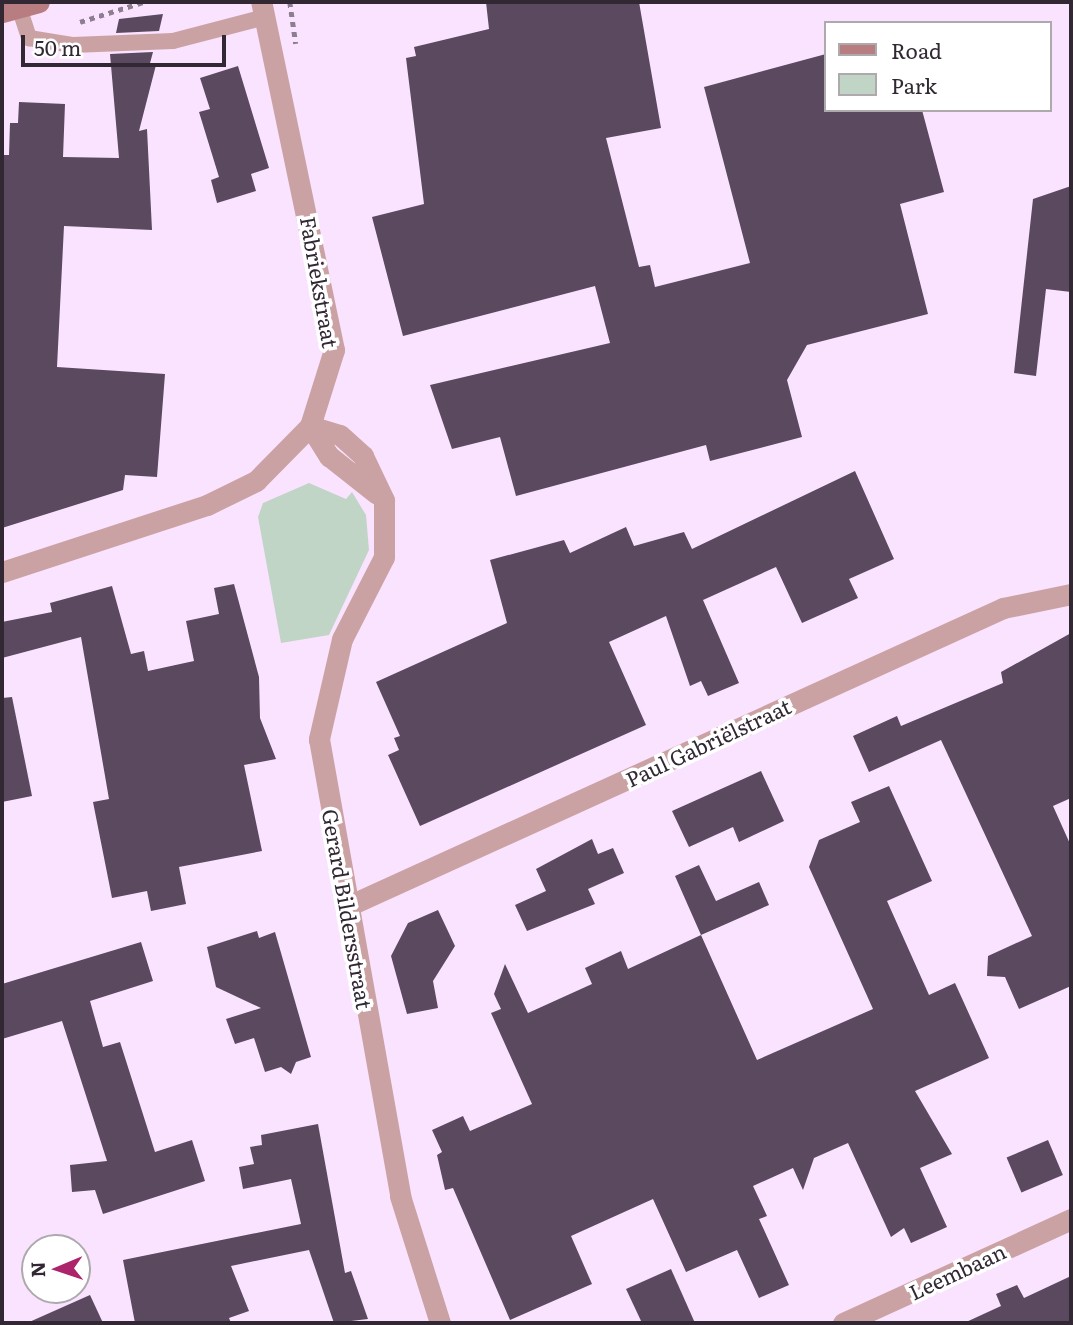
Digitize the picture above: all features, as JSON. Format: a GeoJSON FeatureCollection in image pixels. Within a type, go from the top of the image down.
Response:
{"type":"FeatureCollection","features":[{"type":"Feature","properties":{"kind":"street","name":"Fabriekstraat"},"geometry":{"type":"LineString","coordinates":[[2,572],[207,505],[256,481],[310,426],[334,350],[263,9]]}},
{"type":"Feature","properties":{"kind":"street","name":"Gerard Bildersstraat"},"geometry":{"type":"LineString","coordinates":[[310,426],[340,435],[363,456],[384,500],[384,558],[342,639],[319,739],[400,1196],[440,1323]]}},
{"type":"Feature","properties":{"kind":"street","name":"Paul Gabriëlstraat"},"geometry":{"type":"LineString","coordinates":[[348,906],[1003,608],[1071,594]]}},
{"type":"Feature","properties":{"kind":"street","name":"Leembaan"},"geometry":{"type":"LineString","coordinates":[[843,1323],[1071,1219]]}},
{"type":"Feature","properties":{"kind":"lane"},"geometry":{"type":"LineString","coordinates":[[20,7],[29,38],[73,46],[173,41],[263,9]]}},
{"type":"Feature","properties":{"kind":"green space"},"geometry":{"type":"Polygon","coordinates":[[[309,483],[346,499],[352,492],[366,515],[369,550],[329,635],[281,643],[258,517],[263,503],[309,483]]]}},
{"type":"Feature","properties":{"kind":"building"},"geometry":{"type":"Polygon","coordinates":[[[486,2],[639,2],[661,128],[606,138],[639,267],[650,265],[655,287],[750,263],[704,87],[824,55],[824,112],[923,112],[944,192],[900,204],[928,314],[807,345],[787,380],[802,437],[710,461],[706,445],[516,496],[500,437],[452,449],[430,385],[610,343],[595,286],[403,336],[372,217],[424,204],[406,58],[416,56],[414,47],[489,29],[486,2]]]}},
{"type":"Feature","properties":{"kind":"building"},"geometry":{"type":"Polygon","coordinates":[[[163,14],[159,31],[116,33],[119,19],[163,14]]]}},
{"type":"Feature","properties":{"kind":"building"},"geometry":{"type":"Polygon","coordinates":[[[153,52],[149,67],[156,65],[139,131],[147,129],[152,230],[64,226],[57,367],[165,374],[157,477],[125,475],[123,490],[2,528],[2,155],[9,155],[10,123],[18,123],[19,102],[65,104],[63,157],[119,158],[110,54],[153,52]]]}},
{"type":"Feature","properties":{"kind":"building"},"geometry":{"type":"Polygon","coordinates":[[[238,66],[269,168],[251,174],[256,191],[217,203],[211,180],[219,177],[199,112],[210,109],[200,78],[238,66]]]}},
{"type":"Feature","properties":{"kind":"building"},"geometry":{"type":"Polygon","coordinates":[[[1071,186],[1071,292],[1046,289],[1036,376],[1014,373],[1033,199],[1071,186]]]}},
{"type":"Feature","properties":{"kind":"building"},"geometry":{"type":"Polygon","coordinates":[[[855,471],[894,559],[849,579],[858,598],[802,623],[776,567],[703,600],[739,683],[708,696],[701,681],[690,686],[666,616],[609,642],[646,725],[420,826],[388,755],[399,750],[394,738],[400,736],[376,682],[507,623],[490,560],[564,540],[570,553],[626,527],[634,546],[684,532],[692,549],[855,471]]]}},
{"type":"Feature","properties":{"kind":"building"},"geometry":{"type":"Polygon","coordinates":[[[234,584],[259,677],[260,718],[276,759],[244,765],[262,851],[179,867],[186,904],[151,911],[147,891],[112,898],[93,802],[109,799],[81,637],[2,658],[2,622],[52,612],[50,603],[112,586],[131,654],[144,651],[148,671],[194,661],[186,621],[219,614],[214,588],[234,584]]]}},
{"type":"Feature","properties":{"kind":"building"},"geometry":{"type":"Polygon","coordinates":[[[1071,633],[1071,798],[1053,806],[1071,846],[1071,986],[1019,1009],[1005,977],[987,976],[988,956],[1032,936],[941,740],[869,772],[853,736],[897,716],[901,726],[1003,683],[1001,672],[1071,633]]]}},
{"type":"Feature","properties":{"kind":"building"},"geometry":{"type":"Polygon","coordinates":[[[12,697],[32,796],[2,802],[2,698],[12,697]]]}},
{"type":"Feature","properties":{"kind":"building"},"geometry":{"type":"Polygon","coordinates":[[[761,771],[784,821],[739,842],[733,827],[689,847],[672,811],[761,771]]]}},
{"type":"Feature","properties":{"kind":"building"},"geometry":{"type":"Polygon","coordinates":[[[889,786],[932,881],[887,901],[929,995],[955,983],[989,1058],[915,1091],[952,1154],[920,1168],[947,1227],[911,1243],[904,1228],[891,1237],[848,1143],[814,1158],[803,1190],[793,1168],[753,1186],[767,1216],[759,1219],[789,1285],[759,1298],[737,1250],[686,1272],[653,1199],[571,1236],[592,1284],[510,1320],[453,1188],[445,1190],[437,1155],[442,1152],[432,1130],[463,1116],[470,1131],[532,1104],[491,1013],[501,1009],[494,994],[505,964],[528,1013],[592,984],[585,968],[621,951],[628,969],[701,935],[757,1060],[873,1009],[809,867],[819,840],[860,822],[851,802],[889,786]]]}},
{"type":"Feature","properties":{"kind":"building"},"geometry":{"type":"Polygon","coordinates":[[[592,839],[598,854],[613,848],[624,873],[588,889],[595,904],[527,931],[515,905],[546,891],[536,869],[592,839]]]}},
{"type":"Feature","properties":{"kind":"building"},"geometry":{"type":"Polygon","coordinates":[[[699,865],[716,901],[759,882],[769,905],[701,935],[675,876],[699,865]]]}},
{"type":"Feature","properties":{"kind":"building"},"geometry":{"type":"Polygon","coordinates":[[[438,910],[455,946],[433,981],[438,1008],[407,1014],[391,956],[408,923],[438,910]]]}},
{"type":"Feature","properties":{"kind":"building"},"geometry":{"type":"Polygon","coordinates":[[[257,931],[259,938],[275,932],[311,1057],[296,1062],[291,1074],[281,1067],[265,1072],[254,1038],[235,1044],[226,1019],[261,1008],[216,987],[207,947],[257,931]]]}},
{"type":"Feature","properties":{"kind":"building"},"geometry":{"type":"Polygon","coordinates":[[[141,942],[153,981],[90,1001],[103,1047],[120,1042],[155,1152],[192,1140],[205,1181],[103,1214],[95,1190],[72,1192],[70,1165],[107,1161],[62,1021],[2,1039],[2,984],[141,942]]]}},
{"type":"Feature","properties":{"kind":"building"},"geometry":{"type":"Polygon","coordinates":[[[318,1124],[345,1273],[351,1271],[368,1319],[334,1323],[309,1250],[231,1266],[249,1311],[229,1318],[231,1323],[135,1323],[123,1260],[301,1224],[291,1179],[243,1189],[239,1167],[254,1164],[250,1147],[262,1145],[261,1135],[318,1124]]]}},
{"type":"Feature","properties":{"kind":"building"},"geometry":{"type":"Polygon","coordinates":[[[1048,1140],[1063,1175],[1021,1193],[1007,1158],[1048,1140]]]}},
{"type":"Feature","properties":{"kind":"building"},"geometry":{"type":"Polygon","coordinates":[[[671,1269],[695,1323],[642,1323],[626,1289],[671,1269]]]}},
{"type":"Feature","properties":{"kind":"building"},"geometry":{"type":"Polygon","coordinates":[[[1071,1276],[1071,1323],[964,1323],[1001,1306],[996,1294],[1017,1285],[1024,1298],[1071,1276]]]}},
{"type":"Feature","properties":{"kind":"building"},"geometry":{"type":"Polygon","coordinates":[[[91,1297],[103,1323],[27,1323],[70,1304],[91,1304],[91,1297]]]}}]}
